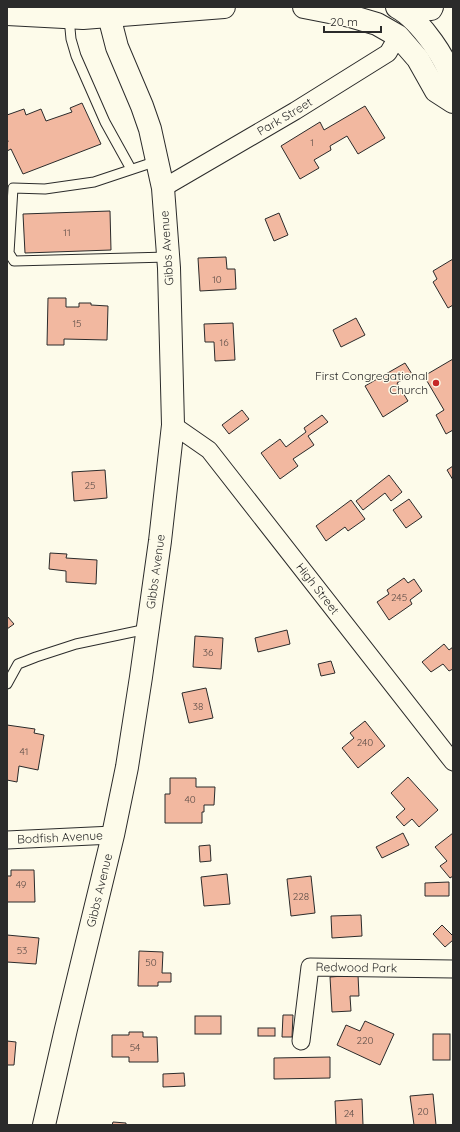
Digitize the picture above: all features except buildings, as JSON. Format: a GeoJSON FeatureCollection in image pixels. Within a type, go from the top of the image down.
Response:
{"type":"FeatureCollection","features":[{"type":"Feature","properties":{"kind":"main road"},"geometry":{"type":"LineString","coordinates":[[7,14],[83,18],[168,9],[224,7]]}},
{"type":"Feature","properties":{"kind":"main road"},"geometry":{"type":"LineString","coordinates":[[304,7],[350,16],[377,24],[398,36],[418,59],[436,91],[453,102]]}},
{"type":"Feature","properties":{"kind":"main road"},"geometry":{"type":"LineString","coordinates":[[398,36],[414,9],[436,46],[452,80],[453,88]]}},
{"type":"Feature","properties":{"kind":"main road","name":"Gibbs Avenue"},"geometry":{"type":"LineString","coordinates":[[44,1125],[113,835],[127,767],[161,534],[173,425],[168,257],[162,188],[150,129],[117,47],[109,16]]}},
{"type":"Feature","properties":{"kind":"street","name":"Park Street"},"geometry":{"type":"LineString","coordinates":[[162,188],[295,111],[388,53],[398,36]]}},
{"type":"Feature","properties":{"kind":"street","name":"High Street"},"geometry":{"type":"LineString","coordinates":[[173,425],[209,450],[453,762]]}},
{"type":"Feature","properties":{"kind":"street","name":"Bodfish Avenue"},"geometry":{"type":"LineString","coordinates":[[7,840],[113,835]]}},
{"type":"Feature","properties":{"kind":"street","name":"Redwood Park"},"geometry":{"type":"LineString","coordinates":[[301,1041],[310,967],[453,969]]}},
{"type":"Feature","properties":{"kind":"lane"},"geometry":{"type":"LineString","coordinates":[[69,18],[71,39],[76,56],[105,122],[131,169]]}},
{"type":"Feature","properties":{"kind":"lane"},"geometry":{"type":"LineString","coordinates":[[157,161],[94,182],[45,189],[10,185],[9,253],[14,261],[168,257]]}},
{"type":"Feature","properties":{"kind":"lane"},"geometry":{"type":"LineString","coordinates":[[7,684],[18,664],[76,644],[148,629]]}},
{"type":"Feature","properties":{"kind":"place","name":"First Congregational Church"},"geometry":{"type":"Point","coordinates":[436,383]}}]}
